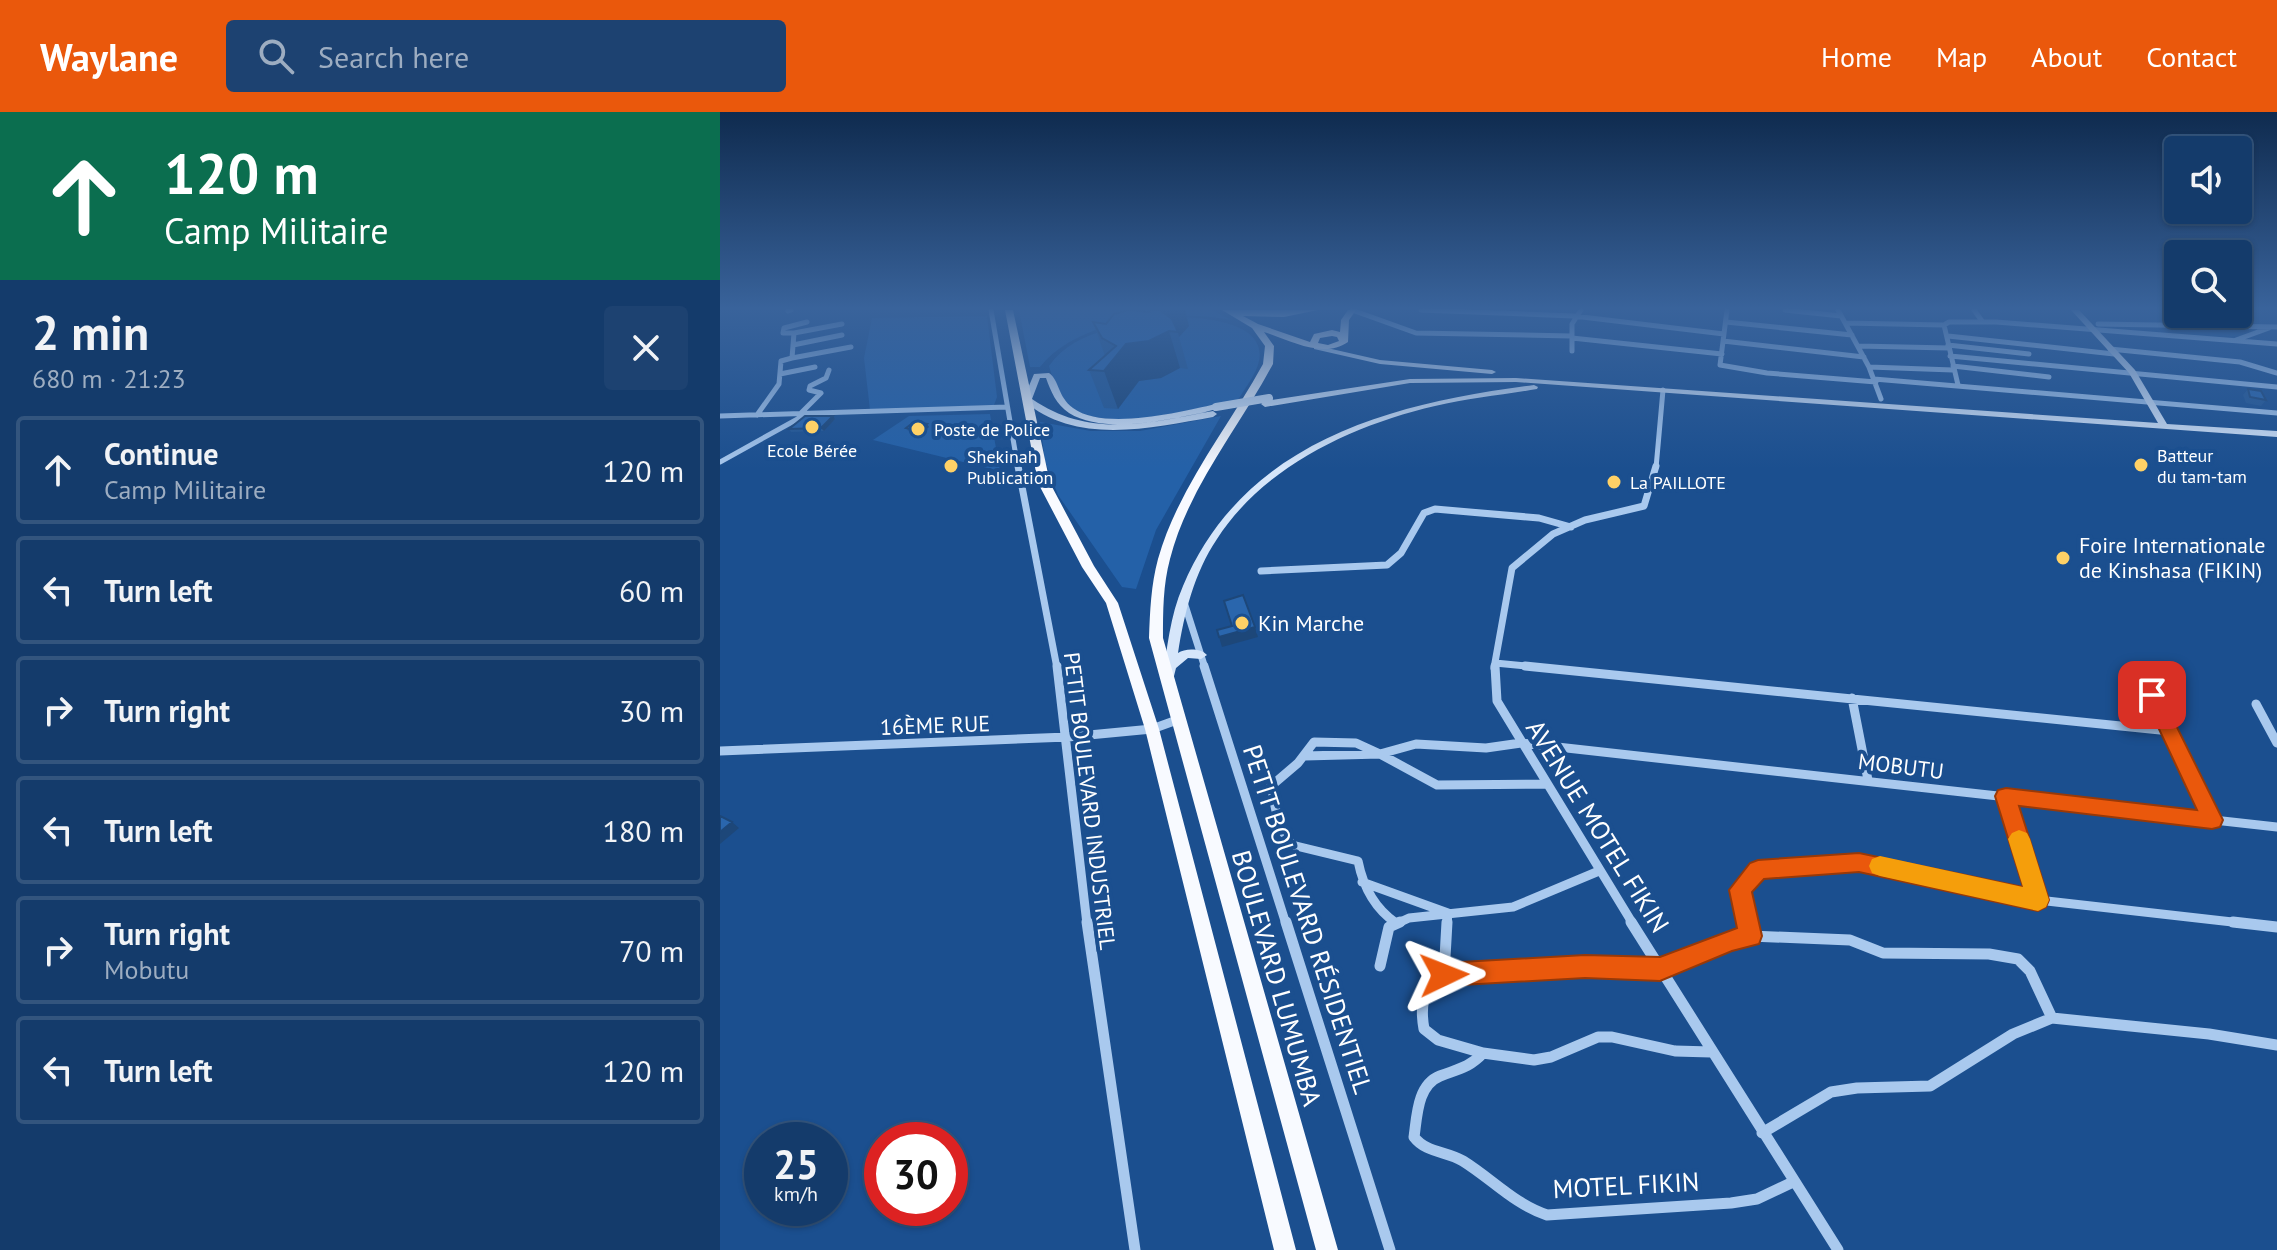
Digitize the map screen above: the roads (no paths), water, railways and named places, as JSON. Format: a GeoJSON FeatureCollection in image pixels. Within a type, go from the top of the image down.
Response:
{"type":"FeatureCollection","features":[{"type":"Feature","properties":{"kind":"highway"},"geometry":{"type":"LineString","coordinates":[[1020,363],[1044,483],[1088,567],[1112,603],[1152,729],[1285,1250]]}},
{"type":"Feature","properties":{"kind":"highway","name":"BOULEVARD LUMUMBA"},"geometry":{"type":"LineString","coordinates":[[1268,363],[1183,507],[1162,558],[1155,627],[1167,688],[1327,1250]]}},
{"type":"Feature","properties":{"kind":"main road"},"geometry":{"type":"LineString","coordinates":[[1408,363],[1620,384],[1881,399],[2277,434]]}},
{"type":"Feature","properties":{"kind":"main road"},"geometry":{"type":"LineString","coordinates":[[2124,363],[2161,422]]}},
{"type":"Feature","properties":{"kind":"main road"},"geometry":{"type":"LineString","coordinates":[[1215,410],[1130,421],[1087,417],[1062,406],[1052,390],[1049,375],[1045,374],[1036,377],[1027,400],[1050,416],[1106,427],[1144,425],[1397,376],[1493,372]]}},
{"type":"Feature","properties":{"kind":"main road"},"geometry":{"type":"LineString","coordinates":[[1267,401],[1429,380],[1516,380],[1620,384],[1663,390],[2277,427]]}},
{"type":"Feature","properties":{"kind":"main road"},"geometry":{"type":"LineString","coordinates":[[1167,688],[1188,586],[1201,560],[1226,520],[1275,474],[1312,449],[1366,424],[1418,406],[1486,392],[1582,384]]}},
{"type":"Feature","properties":{"kind":"main road"},"geometry":{"type":"LineString","coordinates":[[1171,666],[1185,654],[1201,655]]}},
{"type":"Feature","properties":{"kind":"street"},"geometry":{"type":"LineString","coordinates":[[757,415],[779,384],[781,363]]}},
{"type":"Feature","properties":{"kind":"street","name":"PETIT BOULEVARD INDUSTRIEL"},"geometry":{"type":"LineString","coordinates":[[1000,363],[1068,737],[1090,948],[1135,1250]]}},
{"type":"Feature","properties":{"kind":"street"},"geometry":{"type":"LineString","coordinates":[[1720,363],[1767,373],[1958,385],[2277,413]]}},
{"type":"Feature","properties":{"kind":"street"},"geometry":{"type":"LineString","coordinates":[[1867,363],[1881,399]]}},
{"type":"Feature","properties":{"kind":"street"},"geometry":{"type":"LineString","coordinates":[[1952,363],[1958,385]]}},
{"type":"Feature","properties":{"kind":"street"},"geometry":{"type":"LineString","coordinates":[[2018,363],[2277,387]]}},
{"type":"Feature","properties":{"kind":"street"},"geometry":{"type":"LineString","coordinates":[[2244,363],[2277,373]]}},
{"type":"Feature","properties":{"kind":"street"},"geometry":{"type":"LineString","coordinates":[[2045,366],[2056,394]]}},
{"type":"Feature","properties":{"kind":"street"},"geometry":{"type":"LineString","coordinates":[[780,374],[815,367]]}},
{"type":"Feature","properties":{"kind":"street"},"geometry":{"type":"LineString","coordinates":[[1869,367],[1953,368],[2049,377]]}},
{"type":"Feature","properties":{"kind":"street"},"geometry":{"type":"LineString","coordinates":[[720,462],[804,414],[821,393],[809,390],[810,386],[826,378],[829,370]]}},
{"type":"Feature","properties":{"kind":"street"},"geometry":{"type":"LineString","coordinates":[[1261,571],[1387,565],[1401,553],[1424,513],[1435,509],[1539,518],[1572,528],[1585,520],[1644,506],[1655,473],[1663,390]]}},
{"type":"Feature","properties":{"kind":"street"},"geometry":{"type":"LineString","coordinates":[[720,416],[1007,407]]}},
{"type":"Feature","properties":{"kind":"street","name":"AVENUE MOTEL FIKIN"},"geometry":{"type":"LineString","coordinates":[[1572,528],[1539,543],[1512,568],[1493,676],[1497,701],[1711,1052],[1838,1250]]}},
{"type":"Feature","properties":{"kind":"street","name":"PETIT BOULEVARD RÉSIDENTIEL"},"geometry":{"type":"LineString","coordinates":[[1184,602],[1390,1250]]}},
{"type":"Feature","properties":{"kind":"street"},"geometry":{"type":"LineString","coordinates":[[1495,663],[2170,731]]}},
{"type":"Feature","properties":{"kind":"street"},"geometry":{"type":"LineString","coordinates":[[2152,695],[2212,820]]}},
{"type":"Feature","properties":{"kind":"street"},"geometry":{"type":"LineString","coordinates":[[1852,698],[1868,780]]}},
{"type":"Feature","properties":{"kind":"street"},"geometry":{"type":"LineString","coordinates":[[2256,704],[2277,743]]}},
{"type":"Feature","properties":{"kind":"street","name":"16ÈME RUE"},"geometry":{"type":"LineString","coordinates":[[720,751],[1068,737],[1152,729],[1177,720]]}},
{"type":"Feature","properties":{"kind":"street"},"geometry":{"type":"LineString","coordinates":[[1396,923],[1381,915],[1362,882],[1358,861],[1292,845],[1279,826],[1271,786],[1278,774],[1293,768],[1305,756],[1309,745],[1331,741],[1356,743],[1437,785],[1546,784]]}},
{"type":"Feature","properties":{"kind":"street"},"geometry":{"type":"LineString","coordinates":[[1305,756],[1380,754],[1400,745],[1414,743],[1495,749],[1521,743]]}},
{"type":"Feature","properties":{"kind":"street","name":"MOBUTU"},"geometry":{"type":"LineString","coordinates":[[1521,743],[2277,827]]}},
{"type":"Feature","properties":{"kind":"street"},"geometry":{"type":"LineString","coordinates":[[2006,796],[2038,900]]}},
{"type":"Feature","properties":{"kind":"street"},"geometry":{"type":"LineString","coordinates":[[1750,936],[1740,890],[1758,870],[1859,862],[2038,900],[2277,927]]}},
{"type":"Feature","properties":{"kind":"street"},"geometry":{"type":"LineString","coordinates":[[1380,966],[1389,927],[1396,923],[1409,918],[1513,907],[1599,871]]}},
{"type":"Feature","properties":{"kind":"street"},"geometry":{"type":"LineString","coordinates":[[1362,882],[1448,913]]}},
{"type":"Feature","properties":{"kind":"street"},"geometry":{"type":"LineString","coordinates":[[1444,975],[1448,913]]}},
{"type":"Feature","properties":{"kind":"street"},"geometry":{"type":"LineString","coordinates":[[1711,1052],[1675,1051],[1612,1037],[1598,1037],[1551,1057],[1534,1060],[1483,1053],[1468,1046],[1432,1040],[1425,1033],[1421,1014],[1425,990],[1435,978],[1444,975],[1585,966],[1660,969],[1731,940],[1750,936],[1850,940],[1883,953],[1989,954],[2018,959],[2030,971],[2052,1018]]}},
{"type":"Feature","properties":{"kind":"street"},"geometry":{"type":"LineString","coordinates":[[1762,1133],[1831,1092],[1857,1088],[1930,1086],[1961,1070],[2013,1034],[2052,1018],[2209,1034],[2277,1045]]}},
{"type":"Feature","properties":{"kind":"street","name":"MOTEL FIKIN"},"geometry":{"type":"LineString","coordinates":[[1483,1053],[1477,1062],[1465,1068],[1431,1078],[1420,1092],[1414,1137],[1421,1146],[1461,1159],[1539,1214],[1731,1203],[1757,1199],[1793,1182]]}},
{"type":"Feature","properties":{"kind":"place","name":"Ecole Bérée"},"geometry":{"type":"Point","coordinates":[812,427]}},
{"type":"Feature","properties":{"kind":"place","name":"Poste de Police"},"geometry":{"type":"Point","coordinates":[918,429]}},
{"type":"Feature","properties":{"kind":"place","name":"Batteur du tam-tam"},"geometry":{"type":"Point","coordinates":[2141,465]}},
{"type":"Feature","properties":{"kind":"place","name":"Shekinah Publication"},"geometry":{"type":"Point","coordinates":[951,466]}},
{"type":"Feature","properties":{"kind":"place","name":"La PAILLOTE"},"geometry":{"type":"Point","coordinates":[1614,482]}},
{"type":"Feature","properties":{"kind":"place","name":"Foire Internationale de Kinshasa (FIKIN)"},"geometry":{"type":"Point","coordinates":[2063,558]}},
{"type":"Feature","properties":{"kind":"place","name":"Kin Marche"},"geometry":{"type":"Point","coordinates":[1242,623]}}]}
